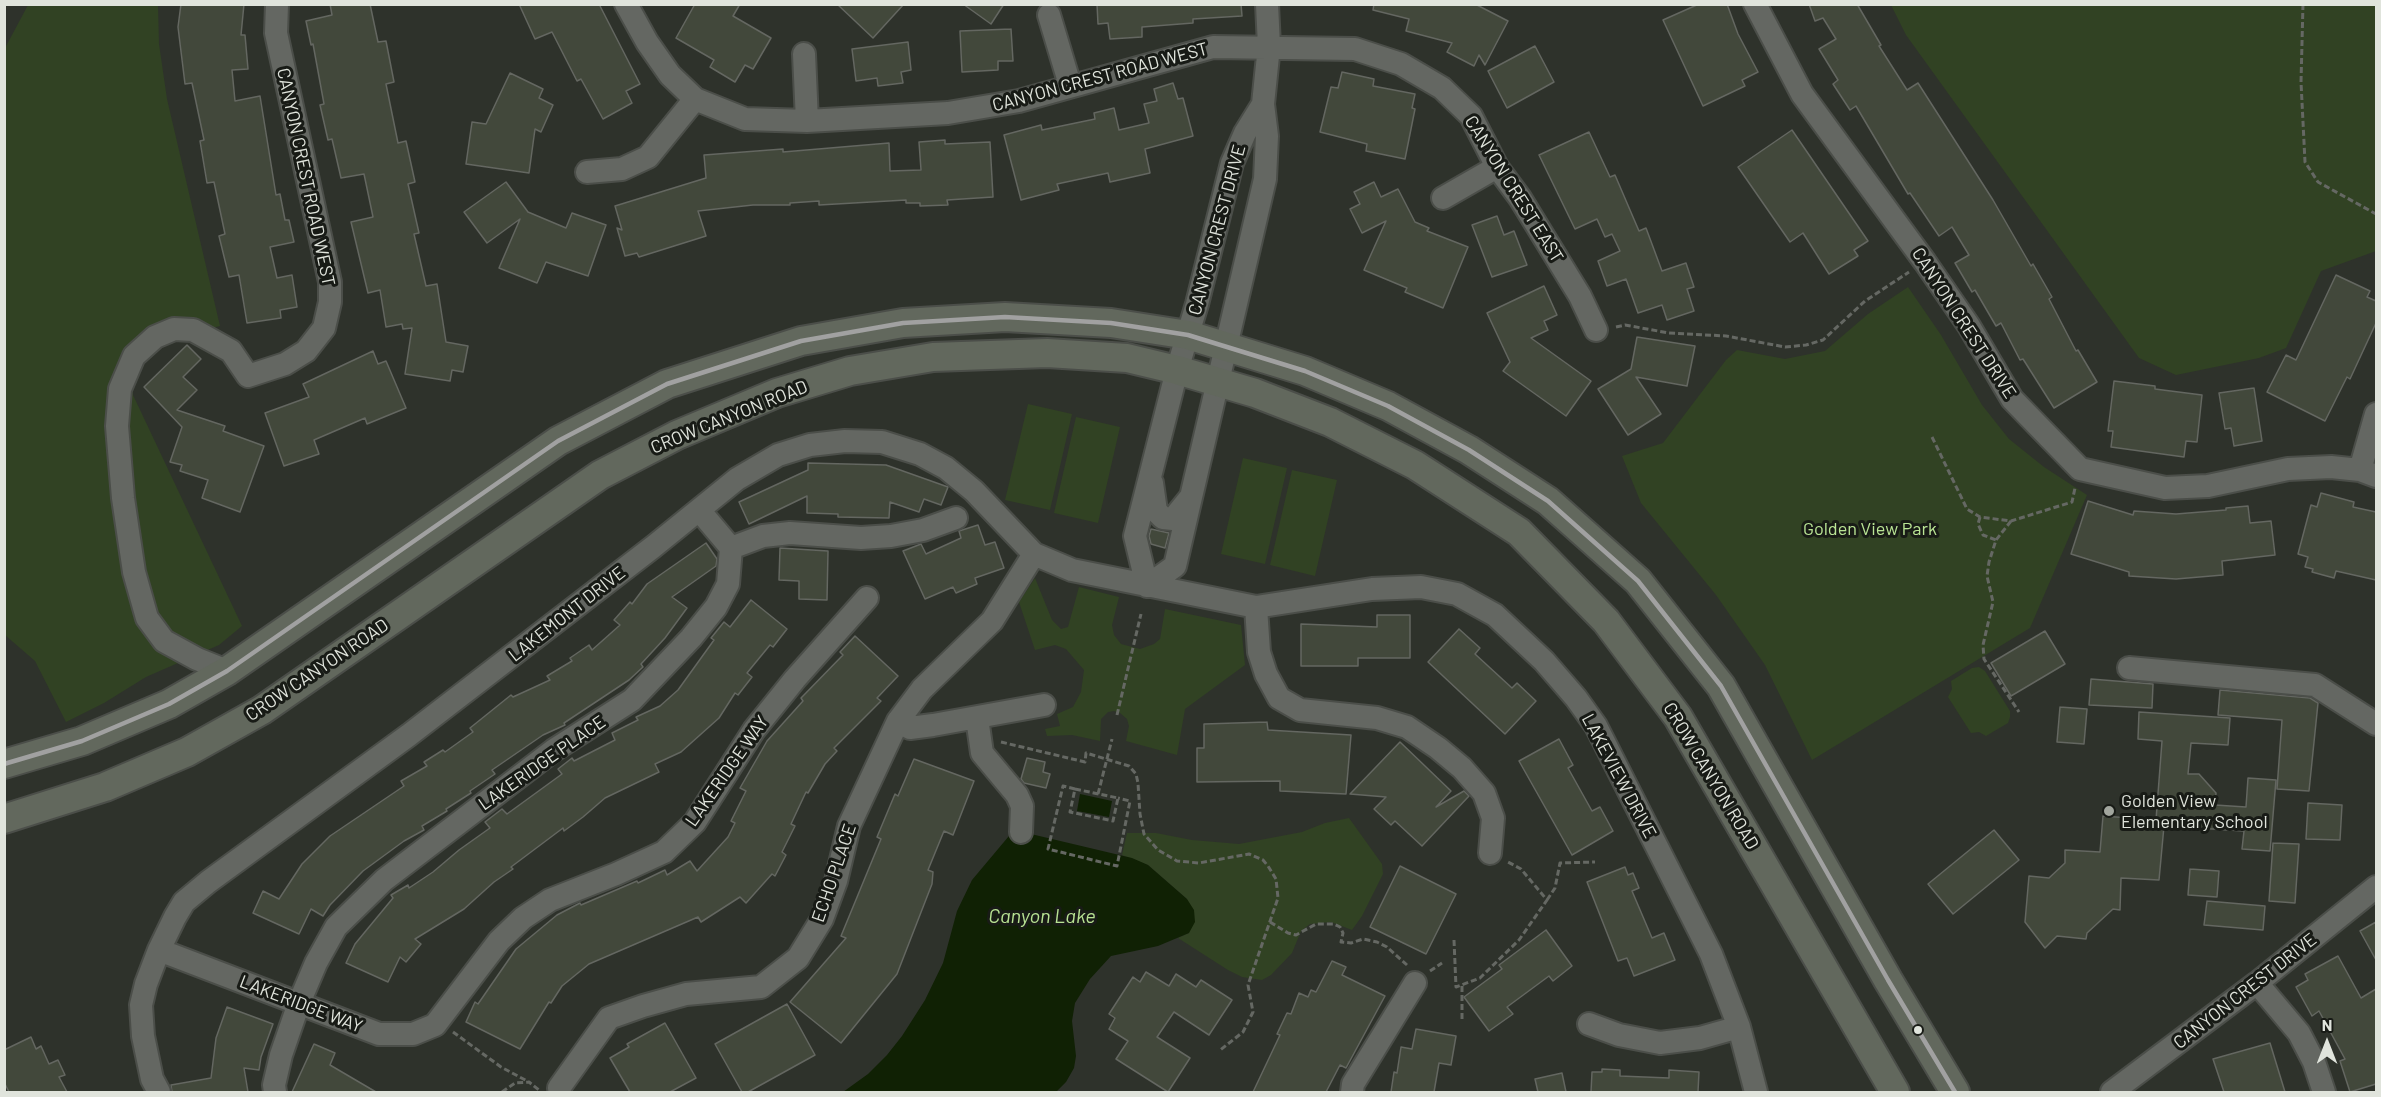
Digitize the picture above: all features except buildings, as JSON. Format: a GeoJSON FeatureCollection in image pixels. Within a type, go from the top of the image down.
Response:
{"type":"FeatureCollection","features":[{"type":"Feature","properties":{"kind":"main road"},"geometry":{"type":"LineString","coordinates":[[4,764],[82,741],[170,704],[227,671],[558,441],[667,384],[801,341],[903,323],[1005,317],[1111,323],[1188,335],[1305,371],[1388,406],[1468,450],[1548,501],[1638,581],[1721,686],[1888,980],[1955,1092]]}},
{"type":"Feature","properties":{"kind":"main road","name":"CROW CANYON ROAD"},"geometry":{"type":"LineString","coordinates":[[4,819],[105,787],[187,752],[262,710],[600,475],[677,435],[777,393],[850,371],[933,357],[1047,353],[1127,358],[1255,393],[1330,422],[1415,465],[1519,532],[1606,621],[1678,717],[1894,1092]]}},
{"type":"Feature","properties":{"kind":"street","name":"CANYON CREST ROAD WEST"},"geometry":{"type":"LineString","coordinates":[[227,671],[164,641],[147,618],[134,572],[123,498],[117,426],[120,389],[134,356],[154,337],[174,329],[193,330],[231,351],[248,375],[285,364],[306,351],[324,328],[330,302],[330,282],[276,33],[277,4]]}},
{"type":"Feature","properties":{"kind":"street","name":"CANYON CREST ROAD WEST"},"geometry":{"type":"LineString","coordinates":[[626,4],[646,42],[670,75],[695,99],[745,120],[807,121],[948,113],[1019,101],[1212,47],[1269,46]]}},
{"type":"Feature","properties":{"kind":"street","name":"CANYON CREST DRIVE"},"geometry":{"type":"LineString","coordinates":[[1263,104],[1245,133],[1232,163],[1150,475],[1136,536],[1147,586],[1175,566],[1265,179],[1267,136],[1263,104],[1269,46],[1267,4]]}},
{"type":"Feature","properties":{"kind":"street","name":"CANYON CREST DRIVE"},"geometry":{"type":"LineString","coordinates":[[1755,4],[1802,94],[1925,262],[1969,326],[2012,399],[2080,469],[2165,488],[2208,486],[2288,469],[2331,467],[2368,473]]}},
{"type":"Feature","properties":{"kind":"street"},"geometry":{"type":"LineString","coordinates":[[1049,15],[1070,85]]}},
{"type":"Feature","properties":{"kind":"street","name":"CANYON CREST EAST"},"geometry":{"type":"LineString","coordinates":[[1269,46],[1355,49],[1401,64],[1442,88],[1471,117],[1497,167],[1520,198],[1580,296],[1596,330]]}},
{"type":"Feature","properties":{"kind":"street"},"geometry":{"type":"LineString","coordinates":[[804,54],[807,121]]}},
{"type":"Feature","properties":{"kind":"street"},"geometry":{"type":"LineString","coordinates":[[587,172],[622,169],[648,157],[695,99]]}},
{"type":"Feature","properties":{"kind":"street"},"geometry":{"type":"LineString","coordinates":[[1443,198],[1497,167]]}},
{"type":"Feature","properties":{"kind":"street"},"geometry":{"type":"LineString","coordinates":[[2368,473],[2376,414]]}},
{"type":"Feature","properties":{"kind":"street","name":"LAKEMONT DRIVE"},"geometry":{"type":"LineString","coordinates":[[159,1092],[152,1078],[143,1036],[141,1005],[159,950],[184,902],[409,735],[737,479],[778,455],[810,445],[833,442],[882,442],[920,454],[946,468],[974,491],[1034,554],[1072,570],[1147,586]]}},
{"type":"Feature","properties":{"kind":"street"},"geometry":{"type":"LineString","coordinates":[[1150,475],[1156,511],[1163,518],[1173,519],[1192,496]]}},
{"type":"Feature","properties":{"kind":"street"},"geometry":{"type":"LineString","coordinates":[[699,510],[731,548],[763,536],[790,533],[861,538],[891,537],[923,530],[956,518]]}},
{"type":"Feature","properties":{"kind":"street","name":"LAKERIDGE PLACE"},"geometry":{"type":"LineString","coordinates":[[275,1092],[274,1085],[281,1055],[299,1003],[316,963],[336,927],[384,880],[554,750],[633,700],[691,638],[716,607],[728,584],[731,548]]}},
{"type":"Feature","properties":{"kind":"street","name":"ECHO PLACE"},"geometry":{"type":"LineString","coordinates":[[551,1090],[609,1018],[686,994],[761,987],[798,958],[822,919],[836,881],[849,826],[897,722],[922,689],[992,621],[1034,554]]}},
{"type":"Feature","properties":{"kind":"street","name":"LAKEVIEW DRIVE"},"geometry":{"type":"LineString","coordinates":[[1147,586],[1256,607],[1372,589],[1421,586],[1457,594],[1495,615],[1544,661],[1576,698],[1596,726],[1711,954],[1739,1027],[1756,1092]]}},
{"type":"Feature","properties":{"kind":"street","name":"LAKERIDGE WAY"},"geometry":{"type":"LineString","coordinates":[[159,950],[379,1034],[413,1034],[435,1025],[499,941],[523,918],[550,900],[664,852],[695,822],[754,730],[867,598]]}},
{"type":"Feature","properties":{"kind":"street"},"geometry":{"type":"LineString","coordinates":[[1256,607],[1259,652],[1266,674],[1279,698],[1300,710],[1377,718],[1407,727],[1438,748],[1462,768],[1484,793],[1493,818],[1490,853]]}},
{"type":"Feature","properties":{"kind":"street"},"geometry":{"type":"LineString","coordinates":[[2128,668],[2315,685],[2376,724]]}},
{"type":"Feature","properties":{"kind":"street"},"geometry":{"type":"LineString","coordinates":[[897,722],[910,728],[985,717],[1044,705]]}},
{"type":"Feature","properties":{"kind":"street"},"geometry":{"type":"LineString","coordinates":[[985,717],[982,753],[1017,795],[1023,815],[1020,832]]}},
{"type":"Feature","properties":{"kind":"street","name":"CANYON CREST DRIVE"},"geometry":{"type":"LineString","coordinates":[[2112,1092],[2257,984],[2376,887]]}},
{"type":"Feature","properties":{"kind":"street"},"geometry":{"type":"LineString","coordinates":[[1352,1092],[1353,1084],[1415,983]]}},
{"type":"Feature","properties":{"kind":"street"},"geometry":{"type":"LineString","coordinates":[[2257,984],[2299,1033],[2314,1062],[2324,1092]]}},
{"type":"Feature","properties":{"kind":"street"},"geometry":{"type":"LineString","coordinates":[[1589,1024],[1619,1035],[1660,1043],[1700,1038],[1739,1027]]}},
{"type":"Feature","properties":{"kind":"path"},"geometry":{"type":"LineString","coordinates":[[2303,4],[2301,82],[2305,162],[2318,182],[2376,214]]}},
{"type":"Feature","properties":{"kind":"path"},"geometry":{"type":"LineString","coordinates":[[1596,330],[1625,326],[1669,333],[1726,336],[1785,347],[1806,345],[1823,340],[1865,301],[1925,262]]}},
{"type":"Feature","properties":{"kind":"path"},"geometry":{"type":"LineString","coordinates":[[1932,437],[1967,509],[1980,517],[2011,521],[2072,502]]}},
{"type":"Feature","properties":{"kind":"path"},"geometry":{"type":"LineString","coordinates":[[1980,517],[1978,524],[1983,535],[1996,540]]}},
{"type":"Feature","properties":{"kind":"path"},"geometry":{"type":"LineString","coordinates":[[2011,521],[1996,540],[1987,576],[1993,602],[1983,645],[1984,659],[2019,712]]}},
{"type":"Feature","properties":{"kind":"path"},"geometry":{"type":"LineString","coordinates":[[1117,715],[1141,614]]}},
{"type":"Feature","properties":{"kind":"path"},"geometry":{"type":"LineString","coordinates":[[985,717],[992,740],[1085,762],[1086,753],[1129,766],[1136,774],[1140,792],[1141,823],[1149,841],[1158,850],[1177,861],[1190,864],[1249,854],[1263,860],[1272,872],[1278,889],[1270,922],[1248,985],[1253,1012],[1242,1032],[1219,1051]]}},
{"type":"Feature","properties":{"kind":"path"},"geometry":{"type":"LineString","coordinates":[[1098,794],[1112,739]]}},
{"type":"Feature","properties":{"kind":"path"},"geometry":{"type":"LineString","coordinates":[[1063,786],[1098,794],[1130,801],[1117,866],[1048,849],[1063,786]]}},
{"type":"Feature","properties":{"kind":"path"},"geometry":{"type":"LineString","coordinates":[[1075,789],[1070,812],[1113,821],[1118,798]]}},
{"type":"Feature","properties":{"kind":"path"},"geometry":{"type":"LineString","coordinates":[[1490,853],[1521,869],[1547,900]]}},
{"type":"Feature","properties":{"kind":"path"},"geometry":{"type":"LineString","coordinates":[[1454,940],[1456,987],[1480,978],[1519,940],[1555,888],[1560,863],[1595,862]]}},
{"type":"Feature","properties":{"kind":"path"},"geometry":{"type":"LineString","coordinates":[[1270,922],[1296,935],[1317,924],[1334,924],[1340,927],[1343,933],[1341,942],[1351,943],[1363,939],[1377,942],[1387,947],[1410,968],[1415,983]]}},
{"type":"Feature","properties":{"kind":"path"},"geometry":{"type":"LineString","coordinates":[[1462,986],[1462,1018]]}},
{"type":"Feature","properties":{"kind":"path"},"geometry":{"type":"LineString","coordinates":[[439,1021],[501,1066],[528,1082],[551,1090]]}},
{"type":"Feature","properties":{"kind":"path"},"geometry":{"type":"LineString","coordinates":[[502,1092],[515,1083],[528,1082]]}},
{"type":"Feature","properties":{"kind":"green space"},"geometry":{"type":"Polygon","coordinates":[[[28,5],[158,5],[159,44],[167,99],[220,326],[183,335],[146,351],[132,373],[133,395],[242,626],[219,645],[146,677],[104,703],[66,722],[35,661],[5,635],[4,50],[28,5]]]}},
{"type":"Feature","properties":{"kind":"green space"},"geometry":{"type":"Polygon","coordinates":[[[1891,5],[2376,5],[2376,251],[2321,271],[2286,348],[2259,358],[2176,375],[2139,358],[1906,35],[1891,5]]]}},
{"type":"Feature","properties":{"kind":"green space","name":"Golden View Park"},"geometry":{"type":"Polygon","coordinates":[[[1908,287],[1941,335],[1982,405],[2009,439],[2044,467],[2087,495],[2030,628],[1812,760],[1765,665],[1716,595],[1641,503],[1622,456],[1663,443],[1726,360],[1737,350],[1785,359],[1825,351],[1868,314],[1908,287]]]}},
{"type":"Feature","properties":{"kind":"green space"},"geometry":{"type":"Polygon","coordinates":[[[1028,404],[1072,414],[1050,510],[1005,500],[1028,404]]]}},
{"type":"Feature","properties":{"kind":"green space"},"geometry":{"type":"Polygon","coordinates":[[[1076,417],[1120,427],[1098,523],[1054,513],[1076,417]]]}},
{"type":"Feature","properties":{"kind":"green space"},"geometry":{"type":"Polygon","coordinates":[[[1243,458],[1287,468],[1265,564],[1221,554],[1243,458]]]}},
{"type":"Feature","properties":{"kind":"green space"},"geometry":{"type":"Polygon","coordinates":[[[1292,470],[1337,480],[1315,576],[1270,565],[1292,470]]]}},
{"type":"Feature","properties":{"kind":"green space"},"geometry":{"type":"Polygon","coordinates":[[[1035,578],[1052,620],[1061,629],[1068,627],[1079,587],[1119,597],[1112,625],[1114,635],[1121,644],[1140,649],[1160,639],[1165,609],[1241,625],[1245,665],[1185,709],[1177,755],[1126,741],[1129,726],[1127,719],[1114,711],[1108,712],[1101,719],[1100,741],[1072,735],[1047,736],[1045,729],[1060,726],[1057,714],[1073,707],[1081,692],[1084,670],[1066,649],[1055,645],[1035,650],[1019,602],[1035,578]]]}},
{"type":"Feature","properties":{"kind":"green space"},"geometry":{"type":"Polygon","coordinates":[[[1979,667],[1985,671],[2010,711],[2008,723],[1986,736],[1979,732],[1971,733],[1948,697],[1952,689],[1951,681],[1972,668],[1979,667]]]}},
{"type":"Feature","properties":{"kind":"green space"},"geometry":{"type":"Polygon","coordinates":[[[1349,818],[1382,864],[1383,874],[1362,916],[1352,930],[1331,922],[1310,924],[1301,931],[1292,953],[1271,975],[1262,980],[1242,977],[1228,970],[1178,938],[1189,933],[1187,899],[1148,865],[1122,855],[1127,833],[1156,833],[1192,840],[1239,844],[1302,832],[1325,823],[1349,818]]]}},
{"type":"Feature","properties":{"kind":"water"},"geometry":{"type":"Polygon","coordinates":[[[1080,794],[1112,801],[1109,817],[1077,811],[1080,794]]]}},
{"type":"Feature","properties":{"kind":"water","name":"Canyon Lake"},"geometry":{"type":"Polygon","coordinates":[[[1014,830],[1132,858],[1148,865],[1187,899],[1194,910],[1195,922],[1189,933],[1158,946],[1111,956],[1090,979],[1075,1003],[1072,1021],[1076,1056],[1074,1068],[1066,1082],[1056,1092],[843,1092],[868,1074],[902,1036],[925,1000],[943,963],[957,911],[972,880],[1014,830]]]}},
{"type":"Feature","properties":{"kind":"transit line"},"geometry":{"type":"LineString","coordinates":[[4,764],[82,741],[169,704],[227,671],[558,441],[667,384],[801,341],[903,323],[1005,317],[1111,323],[1188,335],[1305,371],[1388,406],[1469,450],[1548,501],[1638,581],[1721,686],[1888,980],[1955,1092]]}},
{"type":"Feature","properties":{"kind":"place","name":"Golden View Elementary School"},"geometry":{"type":"Point","coordinates":[2109,811]}}]}
